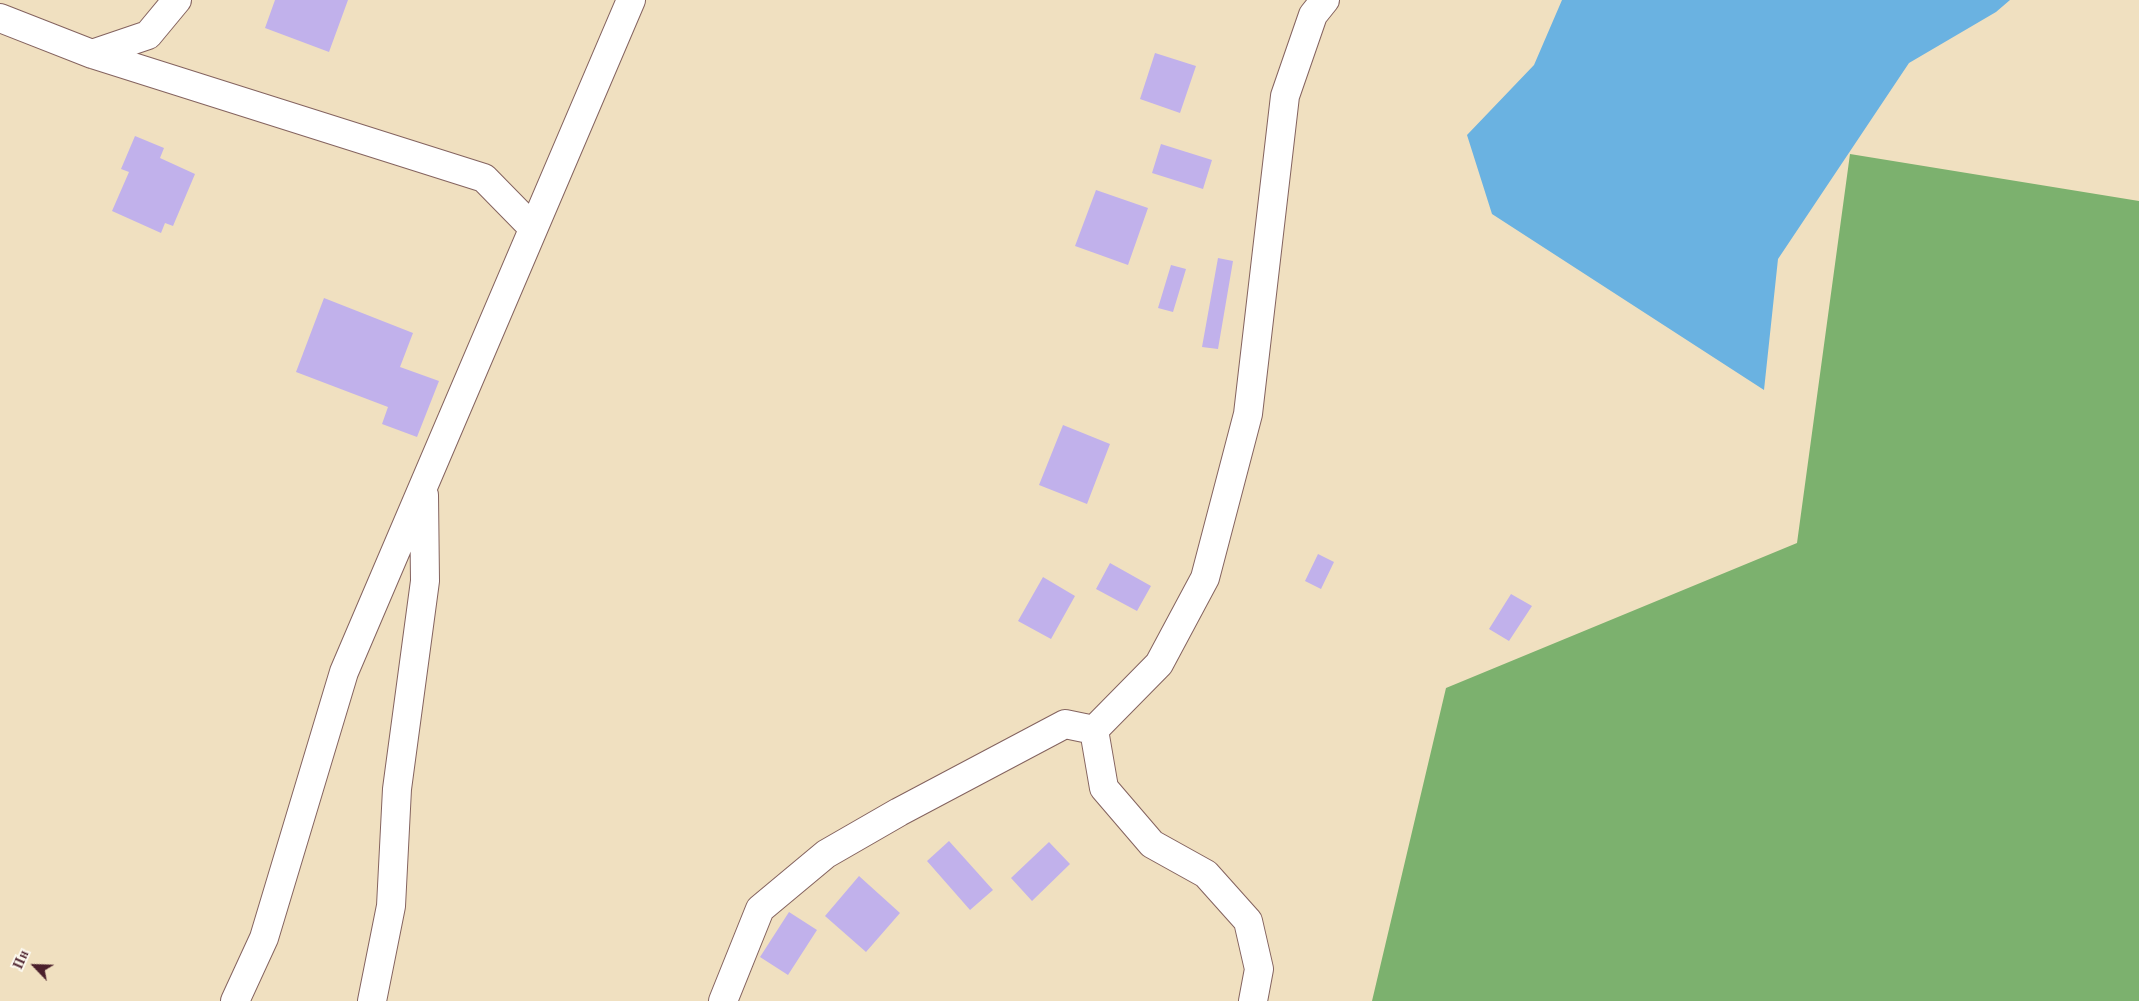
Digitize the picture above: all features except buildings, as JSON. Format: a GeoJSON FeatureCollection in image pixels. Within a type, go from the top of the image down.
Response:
{"type":"FeatureCollection","features":[{"type":"Feature","properties":{"kind":"street"},"geometry":{"type":"LineString","coordinates":[[92,54],[148,35],[177,0]]}},
{"type":"Feature","properties":{"kind":"street"},"geometry":{"type":"LineString","coordinates":[[235,1001],[264,938],[344,672],[631,0]]}},
{"type":"Feature","properties":{"kind":"street"},"geometry":{"type":"LineString","coordinates":[[1094,730],[1159,664],[1205,578],[1248,414],[1285,96],[1313,14],[1325,0]]}},
{"type":"Feature","properties":{"kind":"street"},"geometry":{"type":"LineString","coordinates":[[0,18],[92,54],[484,178],[533,228]]}},
{"type":"Feature","properties":{"kind":"street"},"geometry":{"type":"LineString","coordinates":[[372,1001],[391,906],[397,789],[425,581],[424,484]]}},
{"type":"Feature","properties":{"kind":"street"},"geometry":{"type":"LineString","coordinates":[[723,1001],[760,909],[826,854],[899,812],[1065,724],[1094,730]]}},
{"type":"Feature","properties":{"kind":"street"},"geometry":{"type":"LineString","coordinates":[[1094,730],[1104,788],[1152,844],[1206,874],[1248,922],[1259,970],[1253,1001]]}},
{"type":"Feature","properties":{"kind":"green space"},"geometry":{"type":"Polygon","coordinates":[[[1850,154],[2139,201],[2139,1001],[1372,1001],[1446,688],[1797,543],[1850,154]]]}},
{"type":"Feature","properties":{"kind":"water"},"geometry":{"type":"Polygon","coordinates":[[[1562,0],[2010,0],[1996,12],[1909,63],[1778,259],[1764,390],[1492,214],[1467,135],[1534,65],[1562,0]]]}}]}
